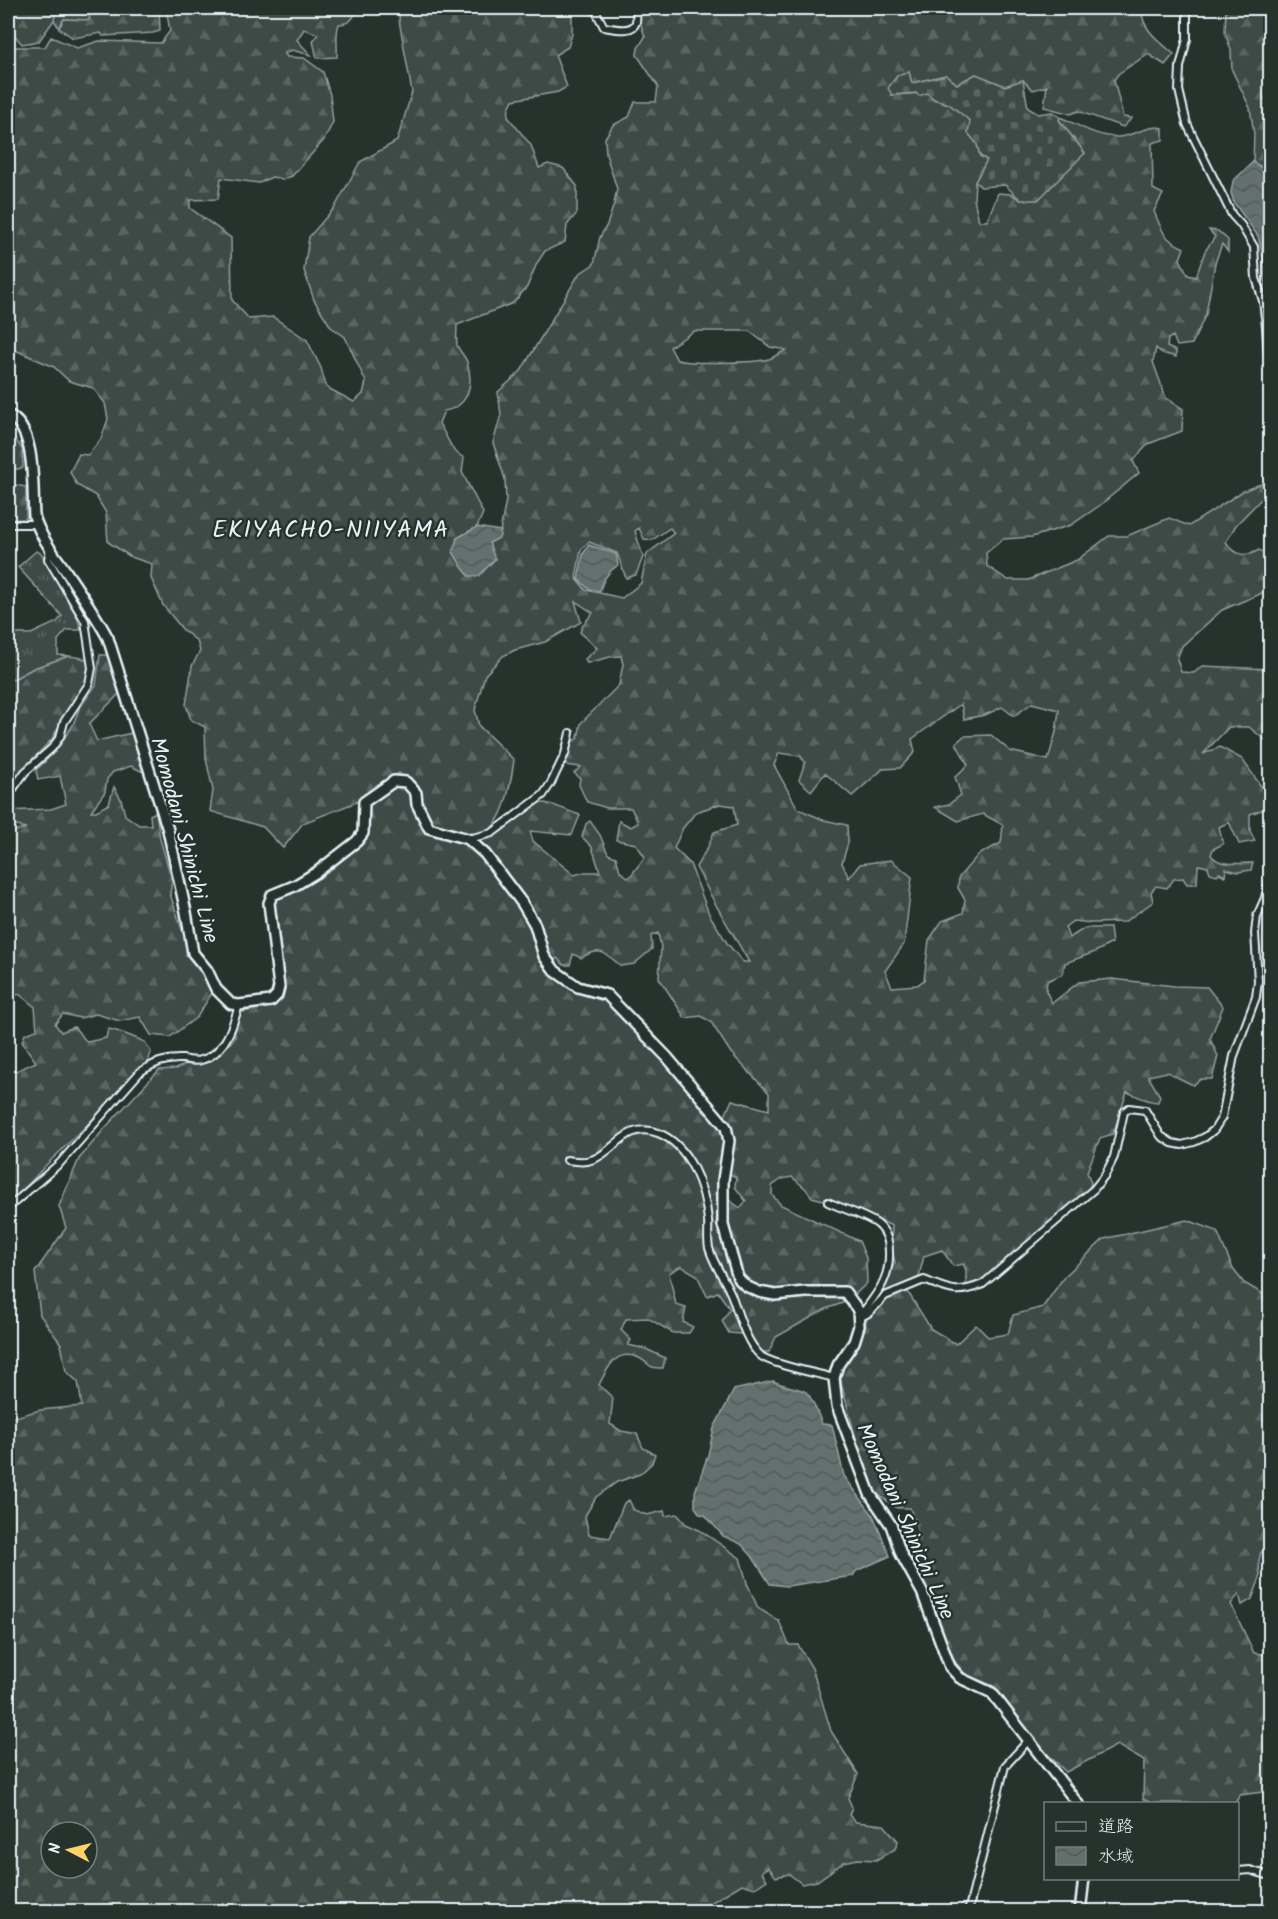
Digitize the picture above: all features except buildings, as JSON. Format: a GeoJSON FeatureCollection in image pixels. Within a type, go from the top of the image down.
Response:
{"type":"FeatureCollection","features":[{"type":"Feature","properties":{"kind":"main road","name":"Momodani Shinichi Line"},"geometry":{"type":"LineString","coordinates":[[8,415],[13,417],[25,432],[29,449],[36,524],[50,549],[97,617],[108,638],[168,830],[193,953],[207,970],[216,988],[231,1004],[239,1005]]}},
{"type":"Feature","properties":{"kind":"main road"},"geometry":{"type":"LineString","coordinates":[[239,1005],[271,1001],[277,995],[279,987],[269,903],[273,895],[317,872],[357,842],[363,833],[364,802],[394,781],[406,782],[416,793],[417,804],[429,828],[468,839],[485,854],[536,925],[544,956],[555,971],[578,987],[607,995],[667,1057],[726,1127],[729,1141],[723,1180],[723,1225],[738,1278],[746,1286],[759,1292],[775,1295],[845,1292],[858,1310],[859,1326],[854,1342],[838,1365],[834,1378]]}},
{"type":"Feature","properties":{"kind":"main road","name":"Momodani Shinichi Line"},"geometry":{"type":"LineString","coordinates":[[834,1378],[837,1406],[870,1494],[891,1525],[901,1554],[922,1592],[942,1650],[951,1667],[960,1678],[993,1692],[1028,1741],[1077,1802]]}},
{"type":"Feature","properties":{"kind":"main road"},"geometry":{"type":"LineString","coordinates":[[1080,1911],[1083,1880]]}},
{"type":"Feature","properties":{"kind":"street"},"geometry":{"type":"LineString","coordinates":[[594,8],[604,27],[624,29],[635,25],[637,20],[635,14],[638,8]]}},
{"type":"Feature","properties":{"kind":"street"},"geometry":{"type":"LineString","coordinates":[[1187,8],[1187,39],[1180,67],[1179,90],[1184,113],[1187,124],[1232,215],[1254,247],[1269,350],[1270,386]]}},
{"type":"Feature","properties":{"kind":"street"},"geometry":{"type":"LineString","coordinates":[[8,524],[36,524]]}},
{"type":"Feature","properties":{"kind":"street"},"geometry":{"type":"LineString","coordinates":[[8,796],[25,772],[52,748],[60,737],[64,722],[89,684],[92,668],[85,621],[48,559],[50,549]]}},
{"type":"Feature","properties":{"kind":"street"},"geometry":{"type":"LineString","coordinates":[[468,839],[492,833],[543,795],[565,754],[570,733]]}},
{"type":"Feature","properties":{"kind":"street"},"geometry":{"type":"LineString","coordinates":[[859,1318],[870,1312],[885,1296],[924,1280],[945,1289],[957,1291],[983,1284],[1094,1189],[1105,1175],[1114,1157],[1124,1112],[1130,1108],[1144,1110],[1161,1136],[1172,1143],[1182,1145],[1194,1142],[1214,1130],[1222,1117],[1234,1056],[1256,997],[1258,981],[1257,916],[1265,898],[1270,877]]}},
{"type":"Feature","properties":{"kind":"street"},"geometry":{"type":"LineString","coordinates":[[8,1208],[60,1163],[140,1072],[154,1063],[172,1059],[201,1060],[211,1055],[226,1041],[233,1028],[239,1005]]}},
{"type":"Feature","properties":{"kind":"street"},"geometry":{"type":"LineString","coordinates":[[567,1160],[579,1162],[594,1159],[633,1131],[657,1132],[680,1149],[691,1162],[702,1192],[708,1221],[709,1247],[716,1266],[730,1292],[741,1324],[761,1357],[834,1378]]}},
{"type":"Feature","properties":{"kind":"street"},"geometry":{"type":"LineString","coordinates":[[828,1203],[875,1222],[889,1241],[889,1268],[886,1277],[859,1318]]}},
{"type":"Feature","properties":{"kind":"street"},"geometry":{"type":"LineString","coordinates":[[968,1911],[1005,1766],[1028,1741]]}},
{"type":"Feature","properties":{"kind":"street"},"geometry":{"type":"LineString","coordinates":[[1239,1871],[1250,1870],[1270,1876]]}},
{"type":"Feature","properties":{"kind":"green space"},"geometry":{"type":"Polygon","coordinates":[[[8,8],[56,8],[54,20],[39,41],[22,44],[11,31],[12,13],[8,8]]]}},
{"type":"Feature","properties":{"kind":"green space"},"geometry":{"type":"Polygon","coordinates":[[[56,8],[91,8],[90,20],[64,19],[59,28],[54,20],[56,8]]]}},
{"type":"Feature","properties":{"kind":"green space"},"geometry":{"type":"Polygon","coordinates":[[[91,8],[159,8],[160,31],[103,36],[101,33],[73,38],[59,28],[64,19],[89,20],[91,8]]]}},
{"type":"Feature","properties":{"kind":"green space"},"geometry":{"type":"Polygon","coordinates":[[[166,8],[356,8],[351,20],[339,24],[337,57],[317,58],[313,41],[318,34],[304,29],[297,40],[311,55],[292,50],[285,53],[287,57],[304,58],[323,72],[330,95],[333,122],[324,140],[292,176],[283,179],[272,177],[259,183],[221,178],[218,199],[190,200],[190,208],[231,238],[232,300],[249,319],[273,317],[307,340],[321,368],[326,387],[354,402],[363,394],[366,382],[345,337],[331,327],[314,300],[304,270],[309,237],[335,207],[360,162],[397,141],[412,92],[399,20],[400,8],[553,8],[559,12],[572,12],[572,34],[568,47],[555,55],[567,87],[558,92],[513,100],[508,117],[531,145],[539,168],[548,164],[563,168],[577,186],[577,213],[567,225],[565,242],[545,251],[527,287],[513,303],[457,325],[457,345],[467,362],[469,386],[464,400],[452,409],[444,411],[439,423],[454,451],[464,458],[462,472],[483,513],[477,527],[457,538],[490,548],[489,543],[499,537],[506,500],[505,479],[493,443],[501,415],[498,392],[521,371],[579,274],[594,264],[600,237],[607,225],[617,189],[606,154],[605,138],[613,125],[629,117],[635,102],[656,102],[658,86],[637,55],[638,48],[645,37],[639,18],[642,8],[1142,8],[1144,22],[1148,28],[1174,54],[1165,65],[1148,54],[1118,74],[1114,80],[1123,117],[1132,118],[1123,127],[1078,111],[1071,114],[1044,107],[1047,86],[1033,90],[1023,80],[1005,86],[976,74],[957,84],[946,75],[912,83],[909,72],[892,95],[927,93],[934,99],[949,104],[971,121],[968,133],[977,144],[980,156],[987,160],[975,182],[974,199],[979,221],[987,221],[998,193],[1011,194],[1021,200],[1085,153],[1059,120],[1060,117],[1095,133],[1117,137],[1157,127],[1163,128],[1163,140],[1152,143],[1153,189],[1163,194],[1154,211],[1164,234],[1184,248],[1180,259],[1188,275],[1196,277],[1205,251],[1215,237],[1209,230],[1218,231],[1228,240],[1228,252],[1222,244],[1215,263],[1206,314],[1192,344],[1177,346],[1173,336],[1168,339],[1167,347],[1176,351],[1176,357],[1162,353],[1156,348],[1153,362],[1166,398],[1183,409],[1182,431],[1148,444],[1133,461],[1139,473],[1099,506],[1071,525],[1032,537],[1003,539],[986,553],[987,566],[1008,580],[1028,580],[1077,560],[1109,536],[1127,536],[1169,518],[1189,526],[1243,491],[1270,480],[1270,490],[1236,525],[1226,542],[1233,550],[1241,554],[1259,550],[1270,554],[1270,588],[1222,610],[1182,646],[1177,659],[1181,672],[1194,673],[1202,666],[1270,669],[1270,744],[1249,727],[1229,727],[1203,754],[1220,747],[1242,759],[1270,799],[1270,807],[1250,814],[1250,831],[1255,841],[1239,844],[1229,822],[1219,827],[1223,844],[1213,849],[1211,855],[1225,863],[1253,863],[1251,870],[1238,872],[1226,869],[1225,876],[1210,873],[1208,867],[1198,865],[1197,884],[1187,884],[1183,878],[1174,879],[1167,888],[1156,886],[1151,892],[1153,902],[1124,922],[1073,921],[1065,927],[1069,938],[1085,928],[1110,928],[1112,943],[1065,963],[1063,974],[1047,981],[1046,991],[1052,1003],[1079,982],[1112,979],[1207,987],[1223,1007],[1210,1039],[1218,1056],[1212,1079],[1201,1079],[1193,1085],[1167,1072],[1148,1076],[1160,1096],[1158,1102],[1127,1092],[1113,1134],[1100,1138],[1087,1172],[1091,1183],[1087,1194],[979,1283],[966,1286],[966,1270],[963,1264],[953,1266],[942,1250],[924,1256],[918,1280],[884,1294],[870,1310],[895,1263],[891,1243],[892,1226],[849,1207],[812,1197],[792,1177],[782,1179],[772,1186],[772,1195],[781,1205],[859,1241],[866,1258],[867,1283],[848,1301],[826,1309],[776,1337],[769,1352],[750,1352],[742,1334],[729,1333],[722,1321],[730,1309],[718,1292],[707,1296],[697,1275],[681,1266],[669,1273],[676,1305],[686,1308],[683,1322],[693,1327],[689,1333],[673,1333],[648,1318],[626,1319],[621,1330],[631,1340],[628,1345],[646,1349],[665,1358],[663,1368],[651,1366],[637,1357],[623,1356],[613,1362],[599,1385],[613,1398],[610,1424],[621,1431],[637,1434],[643,1448],[655,1454],[652,1463],[640,1474],[617,1482],[596,1497],[585,1516],[589,1535],[610,1538],[624,1503],[629,1500],[634,1510],[647,1515],[664,1511],[665,1516],[677,1514],[686,1524],[701,1531],[740,1558],[747,1583],[758,1608],[779,1621],[789,1645],[798,1645],[812,1668],[831,1731],[858,1774],[848,1798],[852,1807],[849,1815],[856,1822],[884,1825],[898,1841],[895,1849],[876,1860],[858,1859],[844,1862],[817,1881],[802,1884],[789,1874],[776,1877],[768,1867],[762,1872],[767,1880],[755,1888],[742,1884],[707,1905],[689,1911],[8,1911],[8,1419],[40,1410],[82,1406],[78,1382],[66,1371],[61,1344],[40,1315],[35,1272],[66,1228],[59,1206],[79,1159],[105,1128],[159,1070],[175,1069],[227,1047],[235,1037],[235,1011],[244,1012],[276,1005],[284,990],[274,896],[308,884],[356,846],[367,802],[394,784],[406,787],[426,832],[467,845],[480,853],[531,923],[538,952],[548,970],[563,981],[605,997],[646,1038],[646,1044],[662,1055],[699,1102],[704,1112],[721,1125],[724,1148],[717,1190],[721,1208],[728,1199],[740,1208],[746,1201],[735,1187],[736,1177],[726,1172],[733,1141],[725,1116],[732,1100],[769,1110],[769,1093],[731,1053],[711,1022],[701,1016],[685,1018],[659,978],[661,947],[658,933],[651,936],[652,949],[634,964],[621,966],[607,955],[598,952],[581,958],[573,954],[570,965],[564,965],[557,958],[551,962],[537,924],[472,842],[488,839],[500,833],[524,807],[544,803],[580,815],[572,835],[530,831],[533,841],[574,875],[600,872],[592,847],[582,837],[586,824],[590,821],[600,835],[608,854],[616,857],[620,871],[629,878],[645,857],[636,844],[616,840],[619,821],[631,827],[638,823],[631,808],[607,808],[587,802],[579,785],[580,778],[574,773],[581,767],[565,765],[562,749],[578,738],[581,723],[619,685],[623,664],[621,656],[587,663],[585,659],[597,648],[580,632],[593,613],[575,601],[581,622],[545,642],[515,650],[503,656],[485,675],[475,710],[479,726],[514,760],[505,803],[501,814],[489,831],[475,836],[433,826],[414,786],[399,773],[359,801],[303,823],[283,848],[263,827],[210,811],[213,790],[206,759],[205,727],[191,720],[186,705],[192,666],[200,651],[197,641],[183,630],[163,605],[151,578],[152,564],[131,557],[108,542],[106,513],[96,496],[77,485],[70,472],[79,454],[88,455],[101,439],[108,419],[105,403],[93,388],[69,381],[54,367],[8,347],[8,44],[10,47],[45,47],[51,37],[77,48],[99,41],[161,43],[170,31],[166,8]],[[694,331],[670,347],[677,360],[737,362],[761,360],[769,359],[786,350],[770,347],[749,331],[694,331]],[[639,528],[635,531],[643,557],[636,575],[626,578],[617,553],[589,542],[581,550],[576,578],[586,590],[622,598],[641,583],[647,554],[674,533],[670,528],[652,540],[644,539],[639,528]],[[1032,703],[1014,716],[1002,707],[985,715],[964,719],[961,704],[912,739],[915,752],[900,768],[883,769],[852,796],[825,773],[811,791],[799,780],[805,762],[800,756],[779,753],[774,765],[798,809],[824,820],[847,825],[848,843],[842,863],[849,878],[860,864],[891,860],[912,877],[904,944],[885,971],[892,987],[917,985],[924,980],[929,940],[942,921],[963,913],[965,900],[958,888],[959,877],[978,855],[1001,843],[1003,825],[983,814],[958,821],[935,807],[949,804],[961,795],[955,777],[968,765],[956,743],[964,736],[991,735],[1010,751],[1048,760],[1059,710],[1032,703]],[[720,804],[696,812],[683,828],[674,848],[690,864],[709,914],[727,943],[743,962],[749,962],[696,867],[714,832],[737,825],[734,806],[720,804]]]}},
{"type":"Feature","properties":{"kind":"green space"},"geometry":{"type":"Polygon","coordinates":[[[1226,8],[1270,8],[1270,173],[1253,162],[1254,134],[1250,108],[1232,70],[1231,50],[1225,33],[1226,8]]]}},
{"type":"Feature","properties":{"kind":"green space"},"geometry":{"type":"Polygon","coordinates":[[[909,72],[912,83],[946,75],[957,84],[976,74],[1005,86],[1023,80],[1028,108],[1038,114],[1052,112],[1060,117],[1059,120],[1085,153],[1038,200],[1021,200],[1005,185],[981,187],[975,182],[987,160],[980,156],[977,144],[968,133],[970,121],[949,104],[934,99],[927,93],[919,96],[916,93],[892,95],[888,88],[897,76],[909,72]]]}},
{"type":"Feature","properties":{"kind":"green space"},"geometry":{"type":"Polygon","coordinates":[[[8,429],[22,449],[23,468],[12,470],[11,484],[26,487],[26,519],[8,520],[8,429]]]}},
{"type":"Feature","properties":{"kind":"green space"},"geometry":{"type":"Polygon","coordinates":[[[36,551],[41,553],[77,617],[81,630],[67,630],[58,640],[58,655],[69,656],[34,668],[8,682],[8,636],[10,634],[31,634],[57,622],[62,616],[18,567],[36,551]]]}},
{"type":"Feature","properties":{"kind":"green space"},"geometry":{"type":"Polygon","coordinates":[[[100,655],[109,655],[119,694],[89,724],[97,741],[132,733],[143,772],[131,766],[113,772],[107,779],[105,792],[91,811],[96,811],[109,804],[114,787],[121,799],[125,815],[139,825],[151,825],[150,815],[156,812],[160,839],[172,880],[170,894],[190,953],[206,974],[212,993],[197,1017],[170,1037],[151,1035],[140,1017],[120,1021],[96,1014],[80,1018],[63,1014],[55,1024],[61,1032],[74,1027],[87,1042],[106,1038],[108,1029],[113,1030],[145,1042],[151,1052],[148,1062],[136,1075],[24,1190],[8,1203],[8,1067],[16,1071],[36,1062],[22,1042],[25,1034],[37,1030],[35,1007],[19,994],[8,999],[8,833],[26,828],[8,824],[8,811],[51,809],[66,804],[60,776],[38,780],[36,770],[55,752],[73,725],[79,709],[96,685],[100,655]]]}},
{"type":"Feature","properties":{"kind":"green space"},"geometry":{"type":"Polygon","coordinates":[[[69,656],[82,658],[89,662],[85,689],[66,713],[52,739],[22,770],[8,794],[8,682],[34,668],[69,656]]]}},
{"type":"Feature","properties":{"kind":"green space"},"geometry":{"type":"Polygon","coordinates":[[[1187,1220],[1217,1231],[1233,1269],[1244,1283],[1270,1298],[1270,1553],[1261,1552],[1260,1578],[1252,1599],[1242,1605],[1239,1594],[1231,1604],[1254,1653],[1270,1655],[1270,1791],[1240,1795],[1236,1802],[1149,1802],[1143,1799],[1144,1761],[1117,1745],[1066,1772],[1028,1735],[994,1686],[966,1675],[952,1658],[912,1558],[920,1538],[910,1508],[897,1508],[872,1490],[866,1476],[841,1383],[841,1366],[858,1341],[867,1319],[884,1300],[906,1289],[931,1329],[956,1344],[976,1325],[988,1337],[1008,1334],[1013,1315],[1043,1307],[1064,1277],[1104,1239],[1187,1220]]]}},
{"type":"Feature","properties":{"kind":"water"},"geometry":{"type":"Polygon","coordinates":[[[1253,162],[1270,173],[1270,329],[1263,257],[1258,236],[1234,203],[1231,193],[1233,181],[1253,162]]]}},
{"type":"Feature","properties":{"kind":"water"},"geometry":{"type":"Polygon","coordinates":[[[477,527],[501,531],[499,538],[489,543],[495,559],[479,576],[469,576],[453,552],[457,538],[477,527]]]}},
{"type":"Feature","properties":{"kind":"water"},"geometry":{"type":"Polygon","coordinates":[[[589,545],[616,554],[618,565],[606,576],[600,591],[589,589],[578,579],[583,554],[589,545]]]}},
{"type":"Feature","properties":{"kind":"water"},"geometry":{"type":"Polygon","coordinates":[[[773,1381],[806,1392],[814,1403],[822,1424],[832,1425],[844,1476],[873,1515],[890,1556],[856,1571],[853,1576],[787,1586],[770,1584],[752,1556],[741,1544],[723,1536],[695,1507],[695,1492],[708,1455],[714,1428],[734,1390],[773,1381]]]}},
{"type":"Feature","properties":{"kind":"district","name":"EKIYACHO-NIIYAMA"},"geometry":{"type":"Point","coordinates":[331,529]}}]}
